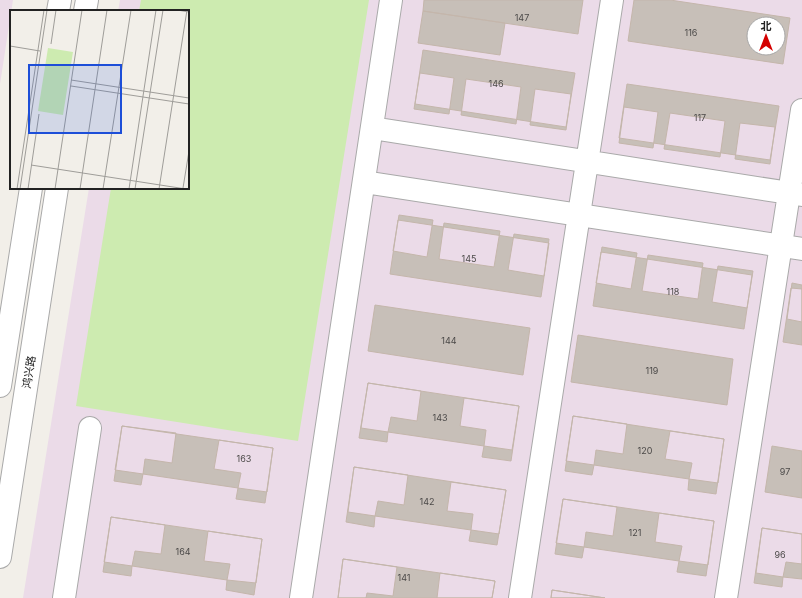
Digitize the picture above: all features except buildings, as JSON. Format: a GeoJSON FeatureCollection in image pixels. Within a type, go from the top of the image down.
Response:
{"type":"FeatureCollection","features":[{"type":"Feature","properties":{"kind":"street"},"geometry":{"type":"LineString","coordinates":[[58,10],[60,0]]}},
{"type":"Feature","properties":{"kind":"street"},"geometry":{"type":"LineString","coordinates":[[85,10],[87,0]]}},
{"type":"Feature","properties":{"kind":"street"},"geometry":{"type":"LineString","coordinates":[[301,598],[391,0]]}},
{"type":"Feature","properties":{"kind":"street"},"geometry":{"type":"LineString","coordinates":[[520,598],[612,0]]}},
{"type":"Feature","properties":{"kind":"street"},"geometry":{"type":"LineString","coordinates":[[726,598],[781,246],[796,194],[802,110]]}},
{"type":"Feature","properties":{"kind":"street"},"geometry":{"type":"LineString","coordinates":[[372,128],[796,194]]}},
{"type":"Feature","properties":{"kind":"street"},"geometry":{"type":"LineString","coordinates":[[364,182],[802,249]]}},
{"type":"Feature","properties":{"kind":"street"},"geometry":{"type":"LineString","coordinates":[[0,386],[31,189]]}},
{"type":"Feature","properties":{"kind":"street","name":"鸿兴路"},"geometry":{"type":"LineString","coordinates":[[0,557],[57,189]]}},
{"type":"Feature","properties":{"kind":"street"},"geometry":{"type":"LineString","coordinates":[[64,598],[90,428]]}},
{"type":"Feature","properties":{"kind":"shaded area"},"geometry":{"type":"Polygon","coordinates":[[[0,0],[13,0],[11,10],[10,10],[10,19],[0,84],[0,0]]]}},
{"type":"Feature","properties":{"kind":"shaded area"},"geometry":{"type":"Polygon","coordinates":[[[120,0],[802,0],[802,598],[23,598],[89,189],[189,189],[189,10],[118,10],[120,0]]]}},
{"type":"Feature","properties":{"kind":"green space"},"geometry":{"type":"Polygon","coordinates":[[[141,0],[369,0],[298,441],[76,406],[111,189],[189,189],[189,10],[139,10],[141,0]]]}}]}
